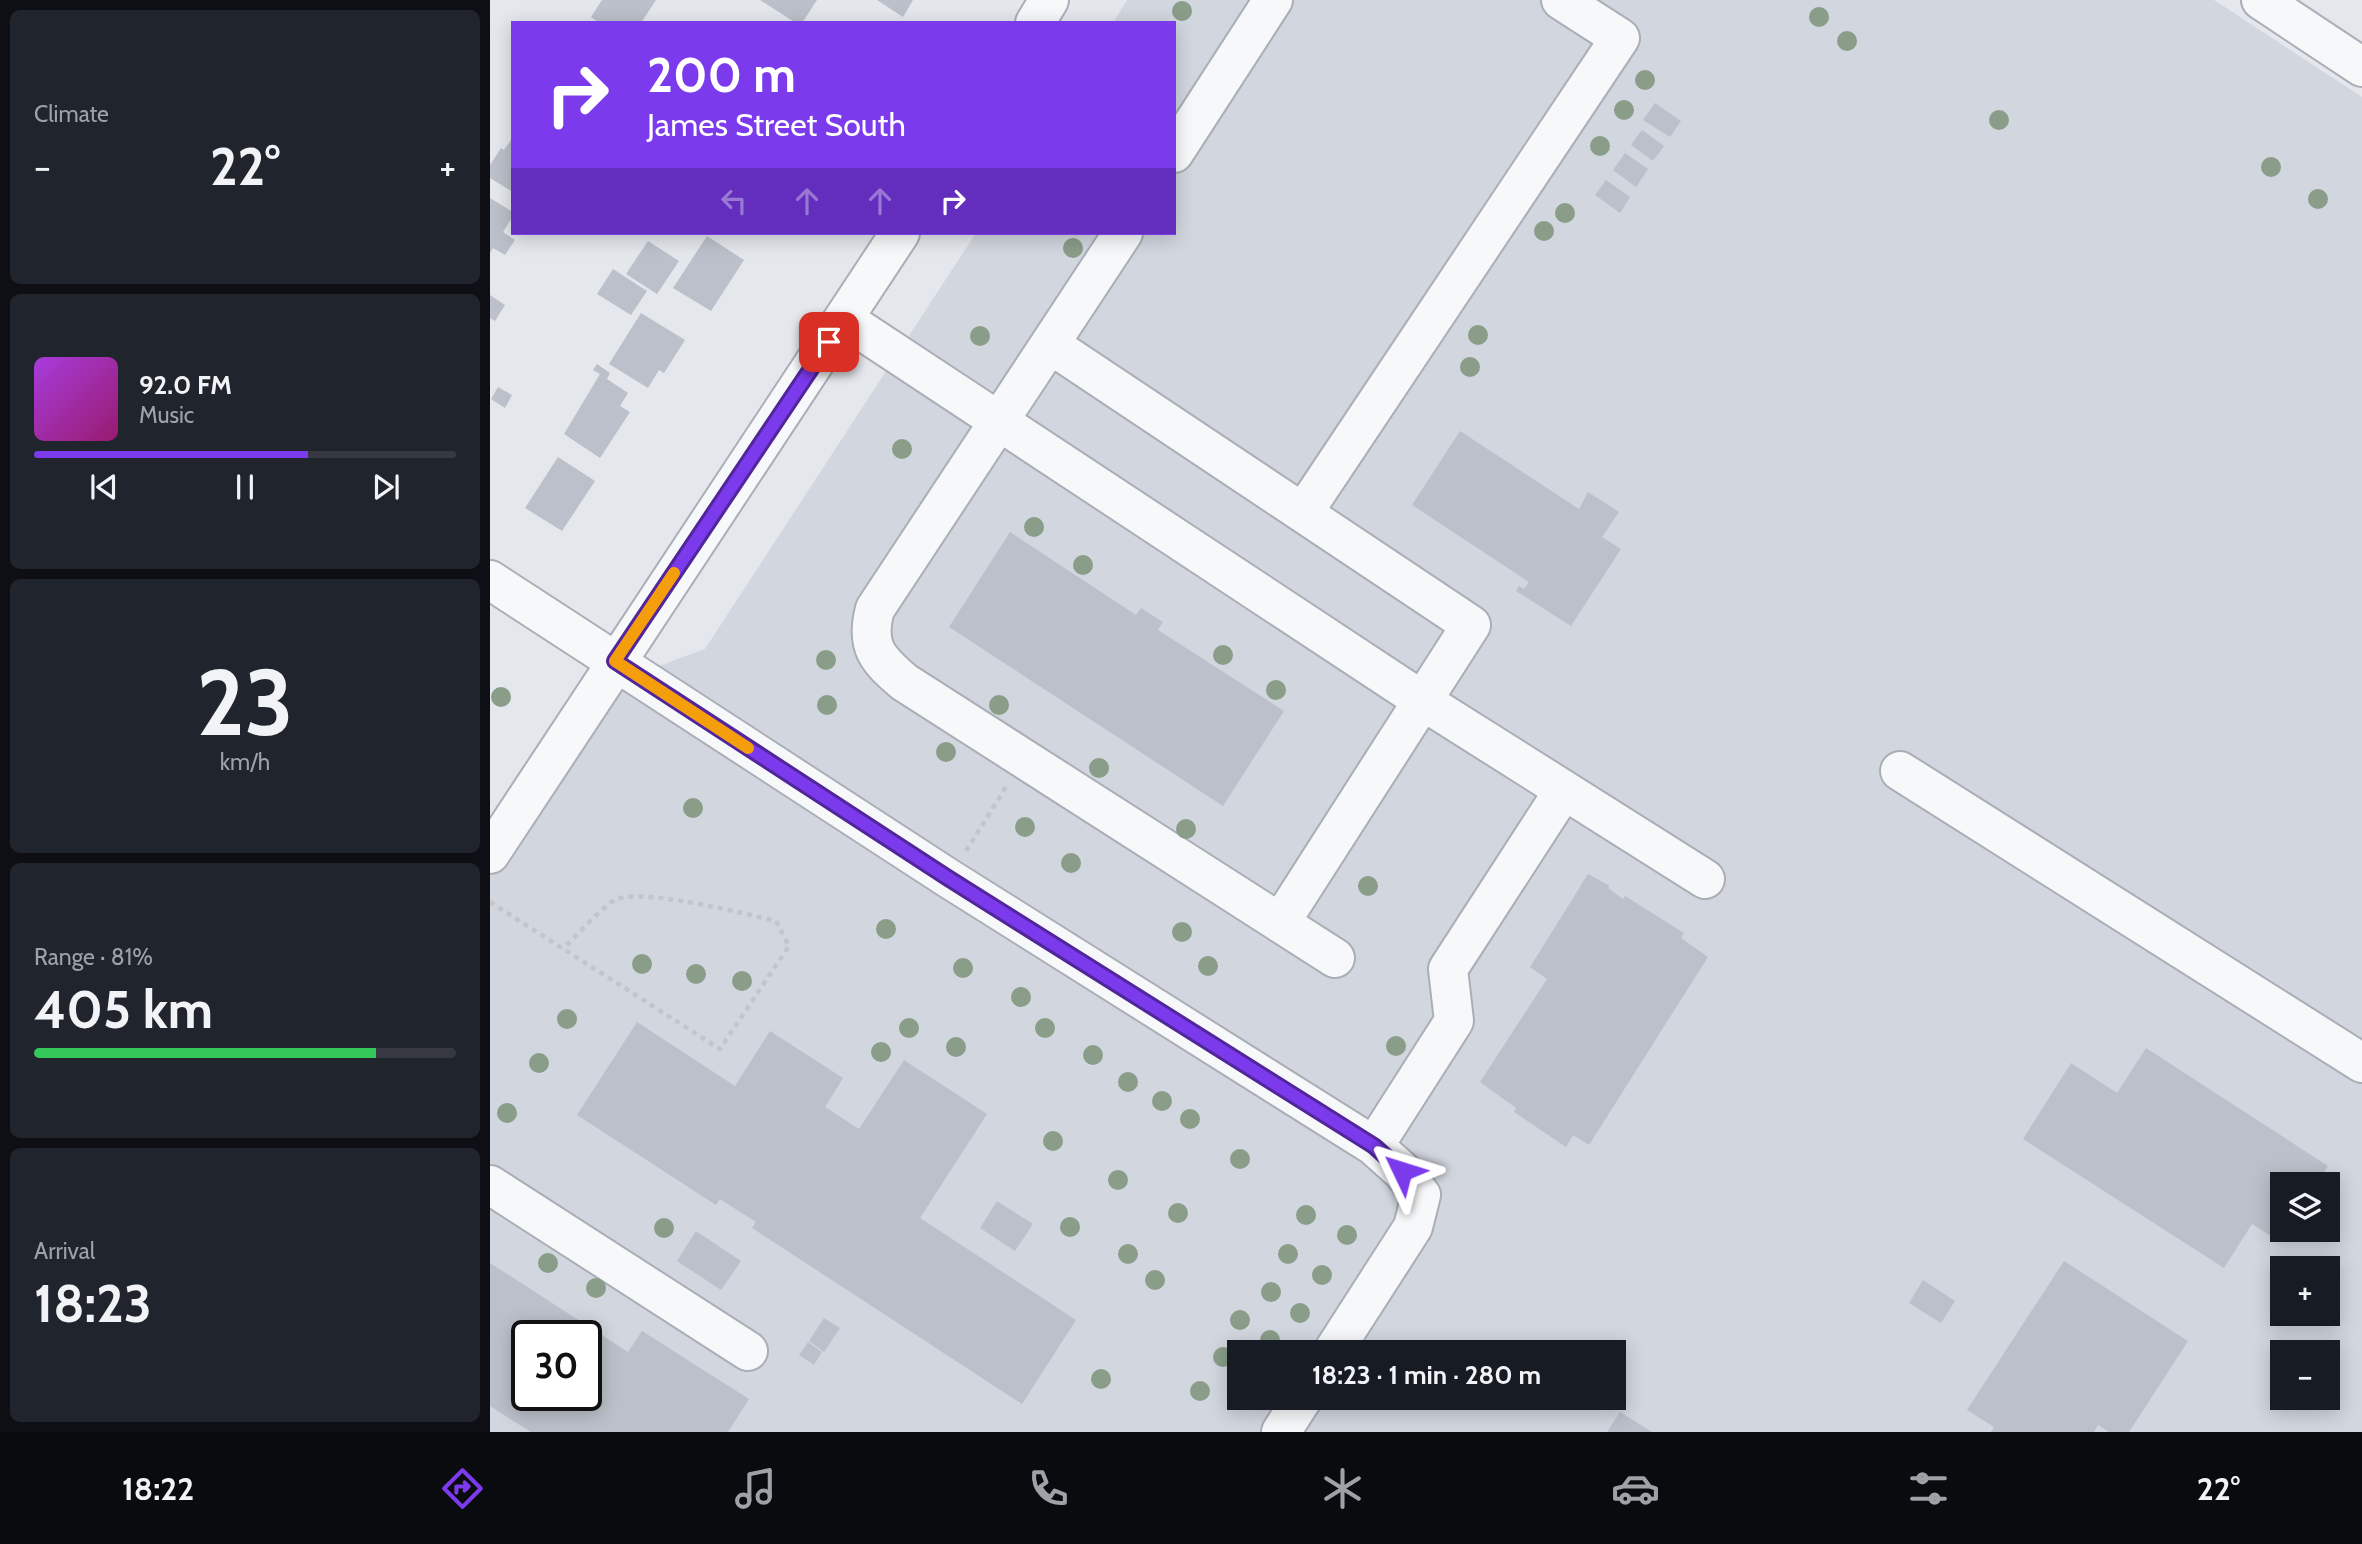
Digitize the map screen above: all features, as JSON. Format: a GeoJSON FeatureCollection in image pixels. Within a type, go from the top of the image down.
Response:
{"type":"FeatureCollection","features":[{"type":"Feature","properties":{"kind":"street"},"geometry":{"type":"LineString","coordinates":[[1036,21],[1049,0]]}},
{"type":"Feature","properties":{"kind":"street"},"geometry":{"type":"LineString","coordinates":[[1176,150],[1273,0]]}},
{"type":"Feature","properties":{"kind":"street"},"geometry":{"type":"LineString","coordinates":[[1303,513],[1620,38],[1561,0]]}},
{"type":"Feature","properties":{"kind":"street"},"geometry":{"type":"LineString","coordinates":[[2261,0],[2362,67]]}},
{"type":"Feature","properties":{"kind":"street"},"geometry":{"type":"LineString","coordinates":[[490,854],[899,235]]}},
{"type":"Feature","properties":{"kind":"street"},"geometry":{"type":"LineString","coordinates":[[1122,235],[875,609],[870,628],[877,655],[885,666],[904,682],[1335,958]]}},
{"type":"Feature","properties":{"kind":"street"},"geometry":{"type":"LineString","coordinates":[[844,319],[1423,701],[1705,879]]}},
{"type":"Feature","properties":{"kind":"street"},"geometry":{"type":"LineString","coordinates":[[1051,345],[1471,625],[1280,923]]}},
{"type":"Feature","properties":{"kind":"street"},"geometry":{"type":"LineString","coordinates":[[490,580],[948,878],[1374,1146],[1402,1171],[1421,1195],[1413,1227],[1340,1340]]}},
{"type":"Feature","properties":{"kind":"street"},"geometry":{"type":"LineString","coordinates":[[1900,771],[2362,1063]]}},
{"type":"Feature","properties":{"kind":"street"},"geometry":{"type":"LineString","coordinates":[[1374,1146],[1454,1021],[1448,970],[1564,790]]}},
{"type":"Feature","properties":{"kind":"street"},"geometry":{"type":"LineString","coordinates":[[490,1185],[748,1351]]}},
{"type":"Feature","properties":{"kind":"street"},"geometry":{"type":"LineString","coordinates":[[1281,1432],[1295,1410]]}},
{"type":"Feature","properties":{"kind":"path"},"geometry":{"type":"LineString","coordinates":[[948,878],[1024,759]]}},
{"type":"Feature","properties":{"kind":"path"},"geometry":{"type":"LineString","coordinates":[[490,902],[720,1049],[789,946],[776,921],[723,908],[648,896],[615,899],[563,948]]}},
{"type":"Feature","properties":{"kind":"shaded area"},"geometry":{"type":"Polygon","coordinates":[[[1127,0],[2214,0],[2362,97],[2362,1432],[490,1432],[490,838],[588,692],[705,649],[975,235],[1176,235],[1176,21],[1114,21],[1127,0]]]}},
{"type":"Feature","properties":{"kind":"building"},"geometry":{"type":"Polygon","coordinates":[[[602,0],[656,0],[642,21],[596,21],[591,17],[602,0]]]}},
{"type":"Feature","properties":{"kind":"building"},"geometry":{"type":"Polygon","coordinates":[[[760,0],[817,0],[803,21],[793,21],[760,0]]]}},
{"type":"Feature","properties":{"kind":"building"},"geometry":{"type":"Polygon","coordinates":[[[877,0],[913,0],[903,17],[877,0]]]}},
{"type":"Feature","properties":{"kind":"building"},"geometry":{"type":"Polygon","coordinates":[[[1655,103],[1681,121],[1670,137],[1643,120],[1655,103]]]}},
{"type":"Feature","properties":{"kind":"building"},"geometry":{"type":"Polygon","coordinates":[[[1642,130],[1664,146],[1653,161],[1631,145],[1642,130]]]}},
{"type":"Feature","properties":{"kind":"building"},"geometry":{"type":"Polygon","coordinates":[[[511,140],[511,191],[490,178],[490,165],[501,148],[504,150],[511,140]]]}},
{"type":"Feature","properties":{"kind":"building"},"geometry":{"type":"Polygon","coordinates":[[[1625,153],[1648,169],[1636,187],[1613,170],[1625,153]]]}},
{"type":"Feature","properties":{"kind":"building"},"geometry":{"type":"Polygon","coordinates":[[[1606,180],[1630,197],[1620,213],[1595,195],[1606,180]]]}},
{"type":"Feature","properties":{"kind":"building"},"geometry":{"type":"Polygon","coordinates":[[[490,198],[511,211],[511,219],[503,232],[515,240],[505,255],[493,248],[490,253],[490,198]]]}},
{"type":"Feature","properties":{"kind":"building"},"geometry":{"type":"Polygon","coordinates":[[[707,236],[744,260],[711,311],[673,288],[707,236]]]}},
{"type":"Feature","properties":{"kind":"building"},"geometry":{"type":"Polygon","coordinates":[[[648,241],[679,261],[657,294],[626,274],[648,241]]]}},
{"type":"Feature","properties":{"kind":"building"},"geometry":{"type":"Polygon","coordinates":[[[613,269],[647,291],[631,315],[597,294],[613,269]]]}},
{"type":"Feature","properties":{"kind":"building"},"geometry":{"type":"Polygon","coordinates":[[[490,295],[505,305],[495,321],[490,318],[490,295]]]}},
{"type":"Feature","properties":{"kind":"building"},"geometry":{"type":"Polygon","coordinates":[[[641,313],[685,340],[664,373],[659,370],[648,388],[609,364],[641,313]]]}},
{"type":"Feature","properties":{"kind":"building"},"geometry":{"type":"Polygon","coordinates":[[[597,364],[610,373],[607,379],[628,393],[620,406],[630,412],[600,458],[564,434],[600,374],[593,370],[597,364]]]}},
{"type":"Feature","properties":{"kind":"building"},"geometry":{"type":"Polygon","coordinates":[[[498,387],[512,395],[505,408],[491,399],[498,387]]]}},
{"type":"Feature","properties":{"kind":"building"},"geometry":{"type":"Polygon","coordinates":[[[1460,431],[1579,509],[1588,492],[1619,512],[1602,537],[1621,549],[1571,626],[1516,591],[1519,586],[1524,589],[1529,582],[1412,505],[1460,431]]]}},
{"type":"Feature","properties":{"kind":"building"},"geometry":{"type":"Polygon","coordinates":[[[558,457],[595,481],[562,531],[525,508],[558,457]]]}},
{"type":"Feature","properties":{"kind":"building"},"geometry":{"type":"Polygon","coordinates":[[[1010,532],[1136,615],[1141,608],[1163,622],[1158,630],[1284,711],[1223,806],[949,627],[1010,532]]]}},
{"type":"Feature","properties":{"kind":"building"},"geometry":{"type":"Polygon","coordinates":[[[1588,874],[1610,886],[1608,888],[1623,899],[1625,896],[1684,933],[1681,938],[1708,957],[1589,1145],[1573,1135],[1566,1147],[1514,1112],[1516,1108],[1480,1082],[1547,979],[1530,967],[1588,874]]]}},
{"type":"Feature","properties":{"kind":"building"},"geometry":{"type":"Polygon","coordinates":[[[637,1022],[735,1086],[770,1031],[843,1078],[825,1107],[859,1129],[904,1060],[987,1114],[920,1218],[1076,1320],[1022,1404],[752,1228],[756,1222],[720,1199],[716,1205],[577,1115],[637,1022]]]}},
{"type":"Feature","properties":{"kind":"building"},"geometry":{"type":"Polygon","coordinates":[[[2146,1048],[2328,1166],[2324,1172],[2270,1172],[2270,1235],[2252,1224],[2224,1268],[2023,1139],[2071,1063],[2117,1093],[2146,1048]]]}},
{"type":"Feature","properties":{"kind":"building"},"geometry":{"type":"Polygon","coordinates":[[[997,1201],[1033,1224],[1015,1251],[980,1228],[997,1201]]]}},
{"type":"Feature","properties":{"kind":"building"},"geometry":{"type":"Polygon","coordinates":[[[696,1231],[741,1261],[721,1290],[677,1261],[696,1231]]]}},
{"type":"Feature","properties":{"kind":"building"},"geometry":{"type":"Polygon","coordinates":[[[2064,1261],[2188,1341],[2129,1432],[2109,1432],[2098,1425],[2094,1432],[1991,1432],[1994,1427],[1967,1410],[2064,1261]]]}},
{"type":"Feature","properties":{"kind":"building"},"geometry":{"type":"Polygon","coordinates":[[[490,1263],[578,1320],[511,1320],[511,1411],[602,1411],[602,1335],[628,1352],[642,1331],[749,1399],[728,1432],[531,1432],[490,1406],[490,1263]]]}},
{"type":"Feature","properties":{"kind":"building"},"geometry":{"type":"Polygon","coordinates":[[[1923,1280],[1955,1301],[1941,1323],[1909,1303],[1923,1280]]]}},
{"type":"Feature","properties":{"kind":"building"},"geometry":{"type":"Polygon","coordinates":[[[824,1318],[840,1328],[824,1352],[809,1341],[824,1318]]]}},
{"type":"Feature","properties":{"kind":"building"},"geometry":{"type":"Polygon","coordinates":[[[808,1342],[822,1352],[814,1365],[799,1355],[808,1342]]]}},
{"type":"Feature","properties":{"kind":"building"},"geometry":{"type":"Polygon","coordinates":[[[1620,1412],[1652,1432],[1607,1432],[1620,1412]]]}},
{"type":"Feature","properties":{"kind":"slow traffic"},"geometry":{"type":"LineString","coordinates":[[674,573],[615,661],[748,748]]}},
{"type":"Feature","properties":{"kind":"route"},"geometry":{"type":"LineString","coordinates":[[829,342],[615,661],[948,878],[1374,1146],[1402,1171]]}}]}
